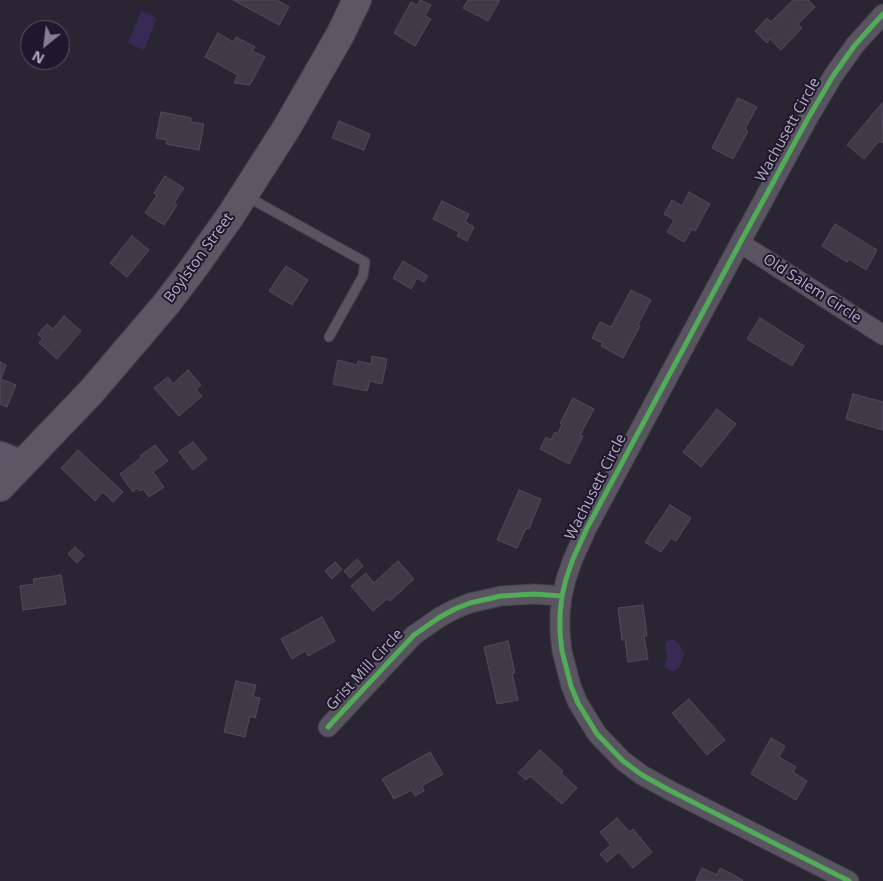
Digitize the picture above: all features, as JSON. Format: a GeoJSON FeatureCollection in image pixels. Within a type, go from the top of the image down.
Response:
{"type":"FeatureCollection","features":[{"type":"Feature","properties":{"kind":"main road","name":"Boylston Street"},"geometry":{"type":"LineString","coordinates":[[0,487],[11,459],[90,392],[167,303],[206,252],[294,116],[340,35],[357,0]]}},
{"type":"Feature","properties":{"kind":"street","name":"Wachusett Circle"},"geometry":{"type":"LineString","coordinates":[[849,881],[669,790],[622,761],[597,734],[578,703],[568,678],[560,633],[562,596],[568,572],[587,528],[807,120],[833,76],[855,45],[883,14]]}},
{"type":"Feature","properties":{"kind":"street","name":"Old Salem Circle"},"geometry":{"type":"LineString","coordinates":[[740,243],[883,335]]}},
{"type":"Feature","properties":{"kind":"street","name":"Grist Mill Circle"},"geometry":{"type":"LineString","coordinates":[[328,727],[414,635],[440,617],[470,603],[501,596],[534,594],[562,596]]}},
{"type":"Feature","properties":{"kind":"lane"},"geometry":{"type":"LineString","coordinates":[[244,194],[364,262],[363,276],[329,337]]}},
{"type":"Feature","properties":{"kind":"shaded area"},"geometry":{"type":"Polygon","coordinates":[[[141,11],[157,18],[144,50],[128,43],[141,11]]]}},
{"type":"Feature","properties":{"kind":"shaded area"},"geometry":{"type":"Polygon","coordinates":[[[670,640],[679,643],[684,654],[679,668],[674,671],[665,667],[667,655],[665,647],[666,642],[670,640]]]}},
{"type":"Feature","properties":{"kind":"building"},"geometry":{"type":"Polygon","coordinates":[[[233,0],[277,0],[289,7],[279,25],[233,0]]]}},
{"type":"Feature","properties":{"kind":"building"},"geometry":{"type":"Polygon","coordinates":[[[420,0],[431,5],[425,16],[431,19],[415,46],[394,33],[411,2],[417,5],[420,0]]]}},
{"type":"Feature","properties":{"kind":"building"},"geometry":{"type":"Polygon","coordinates":[[[468,0],[500,0],[488,21],[463,8],[468,0]]]}},
{"type":"Feature","properties":{"kind":"building"},"geometry":{"type":"Polygon","coordinates":[[[793,0],[808,0],[815,7],[798,24],[802,28],[781,50],[770,39],[767,43],[755,31],[767,18],[771,22],[793,0]]]}},
{"type":"Feature","properties":{"kind":"building"},"geometry":{"type":"Polygon","coordinates":[[[218,33],[233,42],[236,37],[255,47],[252,51],[265,57],[250,85],[234,83],[238,75],[205,57],[218,33]]]}},
{"type":"Feature","properties":{"kind":"building"},"geometry":{"type":"Polygon","coordinates":[[[738,98],[757,107],[745,129],[748,131],[733,159],[712,148],[738,98]]]}},
{"type":"Feature","properties":{"kind":"building"},"geometry":{"type":"Polygon","coordinates":[[[882,103],[883,141],[882,143],[879,141],[864,159],[847,145],[882,103]]]}},
{"type":"Feature","properties":{"kind":"building"},"geometry":{"type":"Polygon","coordinates":[[[161,112],[191,118],[191,122],[204,124],[199,150],[166,144],[167,140],[156,138],[161,112]]]}},
{"type":"Feature","properties":{"kind":"building"},"geometry":{"type":"Polygon","coordinates":[[[339,121],[370,134],[364,150],[332,138],[339,121]]]}},
{"type":"Feature","properties":{"kind":"building"},"geometry":{"type":"Polygon","coordinates":[[[165,176],[184,188],[174,203],[177,205],[164,225],[145,213],[157,195],[154,193],[165,176]]]}},
{"type":"Feature","properties":{"kind":"building"},"geometry":{"type":"Polygon","coordinates":[[[689,192],[710,204],[695,231],[692,229],[684,242],[667,232],[674,220],[664,214],[672,200],[682,206],[689,192]]]}},
{"type":"Feature","properties":{"kind":"building"},"geometry":{"type":"Polygon","coordinates":[[[442,201],[469,214],[465,222],[474,227],[467,241],[457,236],[459,232],[433,219],[442,201]]]}},
{"type":"Feature","properties":{"kind":"building"},"geometry":{"type":"Polygon","coordinates":[[[835,224],[877,250],[866,270],[849,259],[847,262],[822,246],[835,224]]]}},
{"type":"Feature","properties":{"kind":"building"},"geometry":{"type":"Polygon","coordinates":[[[132,236],[149,250],[127,277],[110,263],[132,236]]]}},
{"type":"Feature","properties":{"kind":"building"},"geometry":{"type":"Polygon","coordinates":[[[403,261],[428,276],[424,282],[417,278],[411,289],[393,278],[403,261]]]}},
{"type":"Feature","properties":{"kind":"building"},"geometry":{"type":"Polygon","coordinates":[[[286,266],[308,280],[292,305],[269,291],[286,266]]]}},
{"type":"Feature","properties":{"kind":"building"},"geometry":{"type":"Polygon","coordinates":[[[631,290],[651,300],[623,358],[601,346],[603,343],[592,338],[600,322],[611,327],[631,290]]]}},
{"type":"Feature","properties":{"kind":"building"},"geometry":{"type":"Polygon","coordinates":[[[64,316],[81,331],[57,359],[39,343],[43,339],[38,334],[47,324],[53,329],[64,316]]]}},
{"type":"Feature","properties":{"kind":"building"},"geometry":{"type":"Polygon","coordinates":[[[760,318],[804,346],[792,366],[747,339],[760,318]]]}},
{"type":"Feature","properties":{"kind":"building"},"geometry":{"type":"Polygon","coordinates":[[[372,356],[387,359],[382,384],[370,381],[367,391],[333,384],[338,360],[357,365],[358,361],[371,364],[372,356]]]}},
{"type":"Feature","properties":{"kind":"building"},"geometry":{"type":"Polygon","coordinates":[[[0,362],[6,365],[1,379],[16,385],[7,407],[0,404],[0,362]]]}},
{"type":"Feature","properties":{"kind":"building"},"geometry":{"type":"Polygon","coordinates":[[[188,370],[201,385],[196,389],[202,396],[179,416],[154,388],[168,377],[173,384],[188,370]]]}},
{"type":"Feature","properties":{"kind":"building"},"geometry":{"type":"Polygon","coordinates":[[[853,394],[883,402],[883,430],[846,419],[853,394]]]}},
{"type":"Feature","properties":{"kind":"building"},"geometry":{"type":"Polygon","coordinates":[[[573,398],[594,409],[580,435],[583,436],[569,464],[540,449],[546,437],[551,440],[555,432],[558,434],[562,424],[560,423],[573,398]]]}},
{"type":"Feature","properties":{"kind":"building"},"geometry":{"type":"Polygon","coordinates":[[[717,409],[736,424],[701,467],[683,452],[717,409]]]}},
{"type":"Feature","properties":{"kind":"building"},"geometry":{"type":"Polygon","coordinates":[[[193,442],[207,459],[193,470],[179,452],[193,442]]]}},
{"type":"Feature","properties":{"kind":"building"},"geometry":{"type":"Polygon","coordinates":[[[155,445],[168,461],[153,472],[164,487],[149,497],[143,489],[140,491],[137,488],[133,492],[120,474],[155,445]]]}},
{"type":"Feature","properties":{"kind":"building"},"geometry":{"type":"Polygon","coordinates":[[[78,450],[123,492],[113,502],[103,492],[95,501],[61,468],[78,450]]]}},
{"type":"Feature","properties":{"kind":"building"},"geometry":{"type":"Polygon","coordinates":[[[519,490],[541,499],[529,529],[526,528],[517,548],[497,540],[519,490]]]}},
{"type":"Feature","properties":{"kind":"building"},"geometry":{"type":"Polygon","coordinates":[[[670,505],[691,518],[676,541],[671,538],[661,552],[645,542],[670,505]]]}},
{"type":"Feature","properties":{"kind":"building"},"geometry":{"type":"Polygon","coordinates":[[[75,547],[84,555],[77,563],[68,554],[75,547]]]}},
{"type":"Feature","properties":{"kind":"building"},"geometry":{"type":"Polygon","coordinates":[[[357,559],[363,566],[350,578],[344,571],[357,559]]]}},
{"type":"Feature","properties":{"kind":"building"},"geometry":{"type":"Polygon","coordinates":[[[398,561],[414,579],[390,601],[388,598],[373,611],[351,586],[366,573],[374,583],[398,561]]]}},
{"type":"Feature","properties":{"kind":"building"},"geometry":{"type":"Polygon","coordinates":[[[335,562],[342,569],[332,579],[325,571],[335,562]]]}},
{"type":"Feature","properties":{"kind":"building"},"geometry":{"type":"Polygon","coordinates":[[[61,575],[66,604],[23,610],[20,586],[34,584],[33,579],[61,575]]]}},
{"type":"Feature","properties":{"kind":"building"},"geometry":{"type":"Polygon","coordinates":[[[643,605],[647,636],[644,636],[648,659],[628,662],[625,640],[622,640],[618,608],[643,605]]]}},
{"type":"Feature","properties":{"kind":"building"},"geometry":{"type":"Polygon","coordinates":[[[322,617],[335,641],[308,656],[305,651],[292,659],[281,639],[322,617]]]}},
{"type":"Feature","properties":{"kind":"building"},"geometry":{"type":"Polygon","coordinates":[[[508,641],[515,673],[512,673],[518,700],[497,704],[484,647],[508,641]]]}},
{"type":"Feature","properties":{"kind":"building"},"geometry":{"type":"Polygon","coordinates":[[[236,681],[256,685],[253,697],[260,698],[255,718],[250,716],[245,737],[224,732],[236,681]]]}},
{"type":"Feature","properties":{"kind":"building"},"geometry":{"type":"Polygon","coordinates":[[[689,699],[725,740],[707,755],[672,713],[689,699]]]}},
{"type":"Feature","properties":{"kind":"building"},"geometry":{"type":"Polygon","coordinates":[[[771,738],[785,746],[779,757],[796,767],[793,772],[807,781],[796,800],[751,774],[771,738]]]}},
{"type":"Feature","properties":{"kind":"building"},"geometry":{"type":"Polygon","coordinates":[[[540,750],[563,771],[561,773],[577,788],[562,804],[530,776],[526,780],[518,773],[540,750]]]}},
{"type":"Feature","properties":{"kind":"building"},"geometry":{"type":"Polygon","coordinates":[[[430,752],[443,774],[422,786],[424,791],[415,796],[412,790],[394,799],[382,779],[430,752]]]}},
{"type":"Feature","properties":{"kind":"building"},"geometry":{"type":"Polygon","coordinates":[[[617,818],[630,832],[633,829],[652,852],[633,868],[619,852],[607,862],[600,854],[611,845],[600,832],[617,818]]]}},
{"type":"Feature","properties":{"kind":"building"},"geometry":{"type":"Polygon","coordinates":[[[702,868],[717,875],[720,868],[743,880],[696,881],[702,868]]]}},
{"type":"Feature","properties":{"kind":"cycle path"},"geometry":{"type":"LineString","coordinates":[[849,881],[669,790],[642,775],[623,761],[597,734],[578,703],[571,686],[562,651],[560,614],[566,579],[587,528],[740,243],[833,76],[855,45],[883,14]]}},
{"type":"Feature","properties":{"kind":"cycle path"},"geometry":{"type":"LineString","coordinates":[[328,727],[414,635],[440,617],[470,603],[501,596],[534,594],[562,596]]}}]}
